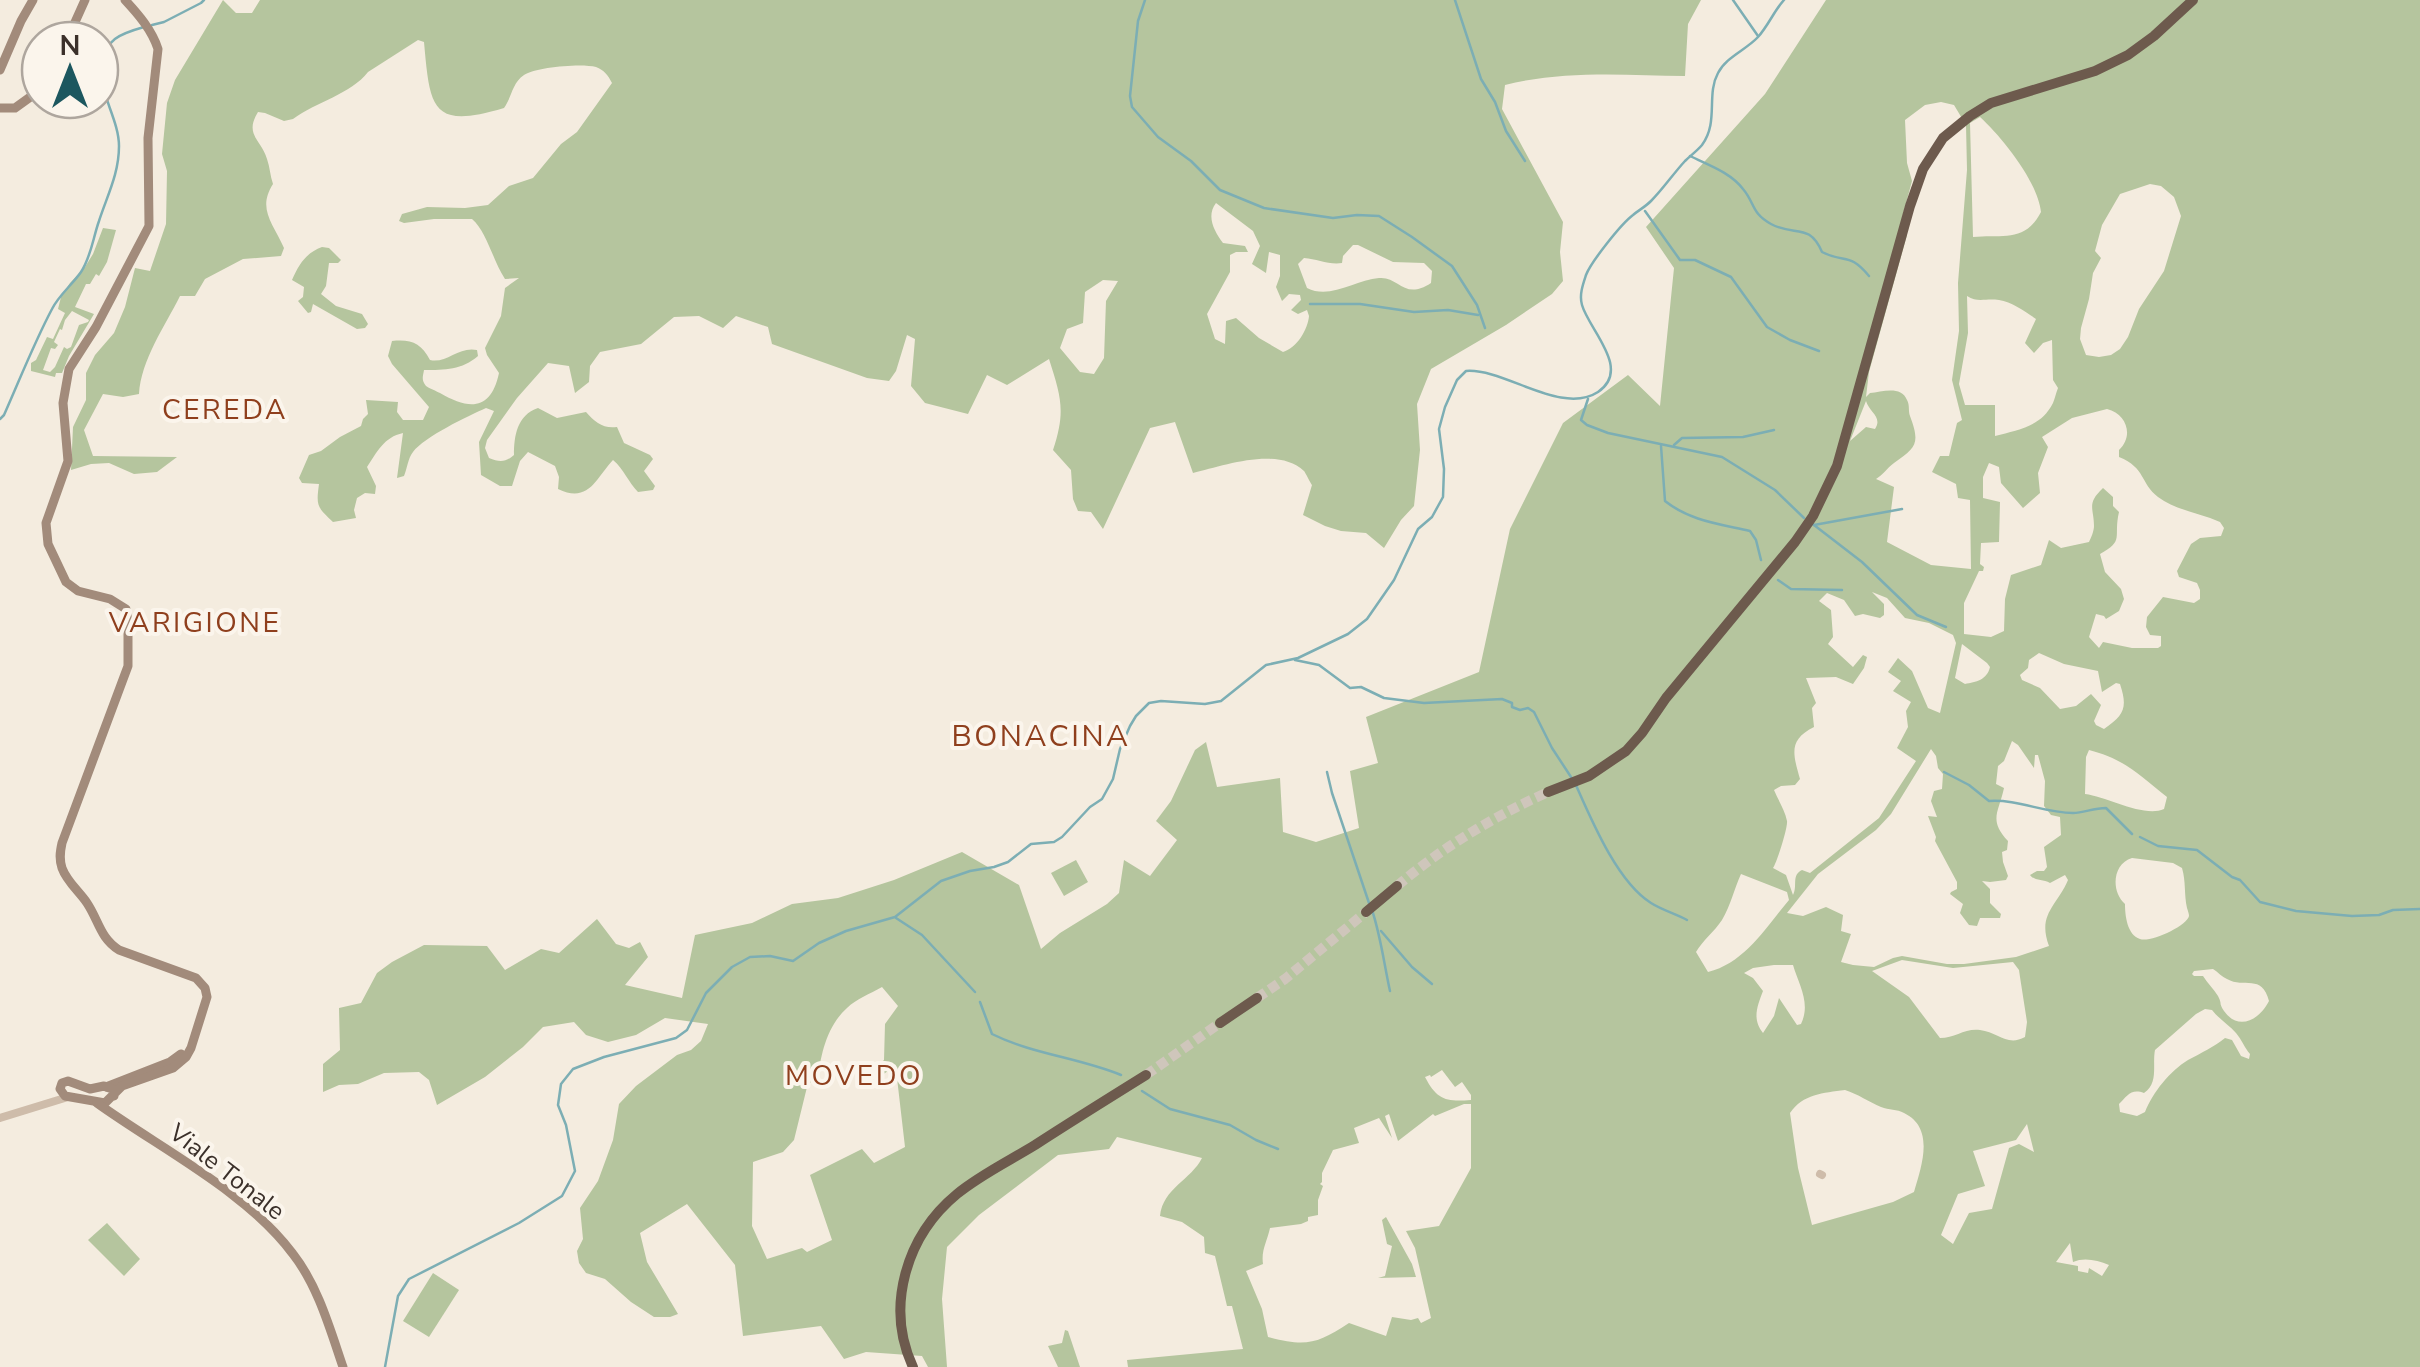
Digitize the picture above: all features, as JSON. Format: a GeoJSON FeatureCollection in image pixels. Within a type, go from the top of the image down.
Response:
{"type":"FeatureCollection","features":[{"type":"Feature","properties":{"kind":"highway"},"geometry":{"type":"LineString","coordinates":[[1548,792],[1613,762],[1642,733],[1813,516],[1837,466],[1922,169],[1943,138],[1991,104],[2095,71],[2128,55],[2194,0]]}},
{"type":"Feature","properties":{"kind":"highway"},"geometry":{"type":"LineString","coordinates":[[1366,912],[1397,886]]}},
{"type":"Feature","properties":{"kind":"highway"},"geometry":{"type":"LineString","coordinates":[[1220,1023],[1257,998]]}},
{"type":"Feature","properties":{"kind":"highway"},"geometry":{"type":"LineString","coordinates":[[913,1367],[901,1325],[903,1280],[913,1250],[931,1220],[958,1193],[1146,1075]]}},
{"type":"Feature","properties":{"kind":"main road"},"geometry":{"type":"LineString","coordinates":[[0,70],[33,0]]}},
{"type":"Feature","properties":{"kind":"main road"},"geometry":{"type":"LineString","coordinates":[[125,0],[151,34],[158,53],[148,138],[150,226],[70,369],[63,402],[68,461],[46,526],[48,544],[66,582],[78,592],[110,599],[124,607],[128,618],[128,666],[62,843],[60,860],[110,945],[196,978],[207,996],[189,1052],[178,1064],[122,1086],[106,1103],[64,1093],[62,1083],[68,1081],[90,1089],[170,1062],[194,1035]]}},
{"type":"Feature","properties":{"kind":"main road","name":"Viale Tonale"},"geometry":{"type":"LineString","coordinates":[[106,1086],[112,1089],[118,1113],[128,1123]]}},
{"type":"Feature","properties":{"kind":"main road","name":"Viale Tonale"},"geometry":{"type":"LineString","coordinates":[[97,1103],[236,1198],[266,1223],[294,1254],[324,1314],[343,1367]]}},
{"type":"Feature","properties":{"kind":"street"},"geometry":{"type":"LineString","coordinates":[[0,1118],[40,1106],[64,1093]]}},
{"type":"Feature","properties":{"kind":"green space"},"geometry":{"type":"Polygon","coordinates":[[[223,0],[236,13],[252,13],[260,0],[1701,0],[1688,24],[1685,76],[1572,75],[1505,85],[1502,109],[1563,222],[1563,281],[1552,294],[1506,325],[1431,369],[1417,404],[1420,450],[1414,506],[1384,548],[1366,533],[1341,531],[1303,515],[1312,485],[1304,471],[1293,464],[1250,460],[1193,473],[1175,422],[1150,428],[1103,529],[1091,512],[1078,511],[1071,470],[1053,450],[1060,425],[1060,404],[1049,359],[1007,385],[987,375],[968,414],[925,403],[911,386],[915,339],[907,335],[889,381],[867,378],[772,344],[768,327],[736,316],[723,328],[699,316],[674,317],[641,344],[600,352],[590,366],[589,382],[575,393],[569,366],[548,363],[487,440],[489,458],[505,461],[514,455],[518,427],[531,411],[538,408],[557,418],[586,412],[600,424],[617,427],[624,443],[650,455],[653,459],[644,471],[655,486],[653,490],[638,492],[613,460],[591,487],[569,493],[558,489],[555,466],[528,452],[520,461],[512,486],[500,486],[481,475],[479,442],[494,411],[486,408],[419,446],[410,457],[404,476],[397,478],[403,433],[391,438],[367,467],[376,486],[375,494],[365,493],[357,498],[356,518],[333,522],[319,506],[319,484],[302,483],[299,478],[309,455],[361,426],[368,414],[366,400],[398,402],[397,412],[403,420],[423,420],[429,407],[392,364],[388,356],[392,341],[415,343],[430,360],[436,361],[464,350],[477,350],[478,356],[459,367],[424,370],[426,386],[460,402],[484,401],[499,373],[485,348],[501,316],[505,288],[519,278],[505,279],[472,219],[404,223],[399,221],[402,214],[427,207],[488,205],[509,186],[533,178],[561,144],[577,132],[612,83],[596,67],[548,68],[520,78],[504,108],[462,116],[448,114],[433,98],[424,42],[418,40],[352,86],[293,119],[284,121],[258,112],[253,132],[269,165],[273,184],[267,209],[284,248],[281,256],[243,259],[205,279],[195,296],[180,296],[149,356],[139,394],[103,394],[84,430],[93,456],[177,457],[157,472],[134,474],[109,463],[71,470],[73,427],[86,400],[86,373],[114,333],[135,268],[150,271],[166,224],[167,171],[162,154],[167,103],[175,80],[223,0]],[[1216,203],[1212,223],[1223,243],[1245,246],[1248,252],[1230,255],[1230,272],[1207,314],[1215,339],[1225,344],[1226,321],[1236,318],[1259,338],[1283,352],[1288,350],[1301,337],[1309,316],[1307,310],[1298,314],[1291,310],[1301,300],[1300,295],[1289,294],[1282,301],[1276,287],[1280,255],[1269,252],[1266,273],[1252,264],[1260,246],[1253,231],[1216,203]],[[1353,245],[1342,263],[1304,258],[1298,264],[1307,288],[1334,291],[1379,278],[1414,290],[1431,283],[1432,271],[1424,263],[1393,262],[1353,245]],[[1103,280],[1085,292],[1083,323],[1067,329],[1060,348],[1080,372],[1094,374],[1104,358],[1106,301],[1118,281],[1103,280]]]}},
{"type":"Feature","properties":{"kind":"green space"},"geometry":{"type":"Polygon","coordinates":[[[1826,0],[2420,0],[2420,1367],[1128,1367],[1127,1360],[1243,1349],[1215,1256],[1205,1253],[1204,1237],[1182,1222],[1160,1216],[1166,1198],[1202,1158],[1117,1137],[1109,1149],[1058,1155],[979,1215],[947,1247],[942,1299],[947,1367],[928,1367],[922,1356],[866,1352],[844,1359],[821,1326],[743,1336],[735,1265],[687,1204],[640,1233],[647,1262],[678,1314],[654,1317],[605,1279],[586,1273],[579,1263],[577,1251],[583,1239],[580,1208],[598,1181],[613,1140],[619,1104],[677,1055],[691,1050],[701,1041],[708,1024],[665,1018],[636,1035],[608,1042],[586,1035],[574,1022],[543,1027],[485,1077],[437,1105],[429,1080],[419,1072],[384,1073],[323,1092],[323,1064],[340,1050],[339,1008],[361,1003],[377,973],[424,945],[487,946],[505,970],[541,949],[559,953],[597,919],[616,944],[629,948],[640,942],[648,957],[625,985],[682,998],[695,935],[752,923],[792,904],[838,898],[962,852],[1019,885],[1041,949],[1119,893],[1124,860],[1150,876],[1177,840],[1156,821],[1171,801],[1195,750],[1206,742],[1217,787],[1280,778],[1283,832],[1316,842],[1359,828],[1350,771],[1378,763],[1366,717],[1479,672],[1510,529],[1563,423],[1628,375],[1660,406],[1674,268],[1646,227],[1765,94],[1826,0]],[[1925,105],[1905,120],[1912,181],[1902,218],[1907,235],[1869,372],[1866,397],[1891,391],[1904,395],[1915,439],[1908,453],[1876,479],[1894,487],[1887,542],[1931,565],[1971,569],[1970,500],[1958,498],[1956,484],[1932,472],[1940,456],[1949,456],[1957,423],[1962,420],[1952,380],[1959,331],[1966,125],[1954,105],[1925,105]],[[1980,117],[1970,123],[1973,237],[2012,235],[2035,222],[2041,212],[2038,200],[2008,148],[1980,117]],[[2150,184],[2120,194],[2102,225],[2095,251],[2101,258],[2093,273],[2080,339],[2086,355],[2099,357],[2120,349],[2139,309],[2164,271],[2181,216],[2174,197],[2161,186],[2150,184]],[[1967,296],[1968,333],[1959,384],[1965,405],[1995,405],[1995,436],[2028,426],[2048,411],[2058,388],[2053,380],[2052,340],[2034,353],[2025,343],[2036,319],[2004,301],[1967,296]],[[1866,401],[1850,441],[1866,427],[1875,429],[1876,418],[1866,401]],[[2107,409],[2072,418],[2042,437],[2048,447],[2038,473],[2040,493],[2023,508],[2001,483],[1999,467],[1989,463],[1983,477],[1983,498],[2000,502],[1999,542],[1981,543],[1980,564],[1984,567],[1964,603],[1964,634],[1991,637],[2004,631],[2011,575],[2041,565],[2049,540],[2061,548],[2089,542],[2094,528],[2093,502],[2103,488],[2113,497],[2113,506],[2119,512],[2115,541],[2100,554],[2105,572],[2121,589],[2124,599],[2119,611],[2106,619],[2096,614],[2089,637],[2099,648],[2103,642],[2132,648],[2161,646],[2161,636],[2150,635],[2146,627],[2147,617],[2163,597],[2194,603],[2200,599],[2197,583],[2179,577],[2177,571],[2191,544],[2200,538],[2221,536],[2224,528],[2220,522],[2172,505],[2152,492],[2134,466],[2119,457],[2126,426],[2124,420],[2107,409]],[[1872,592],[1884,604],[1884,615],[1880,618],[1855,616],[1844,600],[1827,593],[1819,601],[1831,610],[1833,637],[1828,644],[1853,667],[1863,655],[1867,657],[1853,684],[1836,677],[1806,678],[1816,703],[1812,708],[1814,727],[1796,743],[1800,779],[1795,785],[1774,790],[1787,821],[1773,868],[1786,875],[1793,895],[1799,872],[1810,873],[1879,818],[1916,761],[1897,748],[1908,727],[1906,711],[1911,702],[1893,691],[1901,681],[1888,672],[1898,658],[1912,671],[1928,708],[1940,713],[1956,643],[1953,635],[1929,623],[1905,618],[1887,598],[1872,592]],[[1962,644],[1955,678],[1965,684],[1984,678],[1990,667],[1962,644]],[[2039,653],[2029,660],[2028,668],[2020,675],[2022,680],[2040,688],[2060,709],[2076,706],[2091,694],[2101,705],[2094,721],[2104,729],[2123,710],[2120,684],[2102,692],[2098,671],[2064,664],[2039,653]],[[2012,741],[1998,766],[1996,784],[2004,788],[1997,821],[2008,841],[2007,850],[2002,852],[2008,876],[2006,880],[1982,881],[1990,889],[1990,903],[2001,914],[2000,918],[1980,918],[1977,926],[1969,925],[1960,913],[1963,904],[1950,894],[1957,889],[1957,882],[1935,841],[1928,816],[1937,817],[1931,801],[1934,791],[1942,789],[1943,774],[1931,749],[1891,814],[1818,874],[1787,913],[1803,916],[1826,907],[1843,915],[1841,931],[1851,934],[1841,962],[1853,965],[1874,967],[1902,956],[1964,964],[2016,957],[2049,946],[2047,918],[2068,880],[2065,875],[2050,883],[2030,875],[2047,867],[2044,847],[2061,835],[2060,817],[2051,815],[2044,806],[2045,781],[2038,755],[2034,768],[2012,741]],[[2089,750],[2085,794],[2146,811],[2164,809],[2167,797],[2122,763],[2089,750]],[[2132,858],[2120,866],[2117,893],[2136,937],[2145,940],[2159,936],[2187,920],[2182,868],[2173,863],[2132,858]],[[1741,874],[1728,909],[1696,952],[1708,972],[1744,952],[1789,900],[1787,892],[1741,874]],[[1902,960],[1872,971],[1909,997],[1940,1038],[1975,1030],[2008,1040],[2025,1037],[2027,1022],[2019,970],[2013,962],[1953,968],[1902,960]],[[1793,965],[1753,968],[1744,973],[1763,991],[1757,1018],[1763,1033],[1779,998],[1797,1025],[1801,1024],[1804,1001],[1793,965]],[[2213,969],[2192,974],[2203,976],[2224,1011],[2236,1021],[2255,1018],[2269,1001],[2257,984],[2233,982],[2213,969]],[[882,987],[851,1005],[829,1033],[817,1082],[808,1083],[794,1140],[783,1152],[753,1162],[752,1226],[767,1259],[802,1248],[807,1252],[832,1240],[810,1175],[862,1149],[874,1163],[905,1147],[897,1078],[888,1071],[879,1077],[884,1060],[885,1024],[898,1006],[882,987]],[[2205,1009],[2155,1050],[2149,1089],[2144,1093],[2132,1092],[2119,1104],[2120,1112],[2137,1116],[2145,1112],[2157,1090],[2175,1070],[2225,1038],[2232,1040],[2241,1056],[2249,1059],[2250,1054],[2233,1030],[2212,1010],[2205,1009]],[[1442,1070],[1425,1077],[1443,1098],[1471,1100],[1462,1082],[1455,1087],[1442,1070]],[[1845,1090],[1814,1096],[1790,1113],[1812,1225],[1893,1202],[1914,1192],[1924,1148],[1914,1120],[1845,1090]],[[1471,1104],[1433,1114],[1398,1141],[1389,1114],[1385,1116],[1392,1138],[1379,1118],[1354,1128],[1359,1143],[1333,1150],[1322,1173],[1318,1215],[1301,1224],[1270,1228],[1263,1264],[1246,1271],[1262,1309],[1268,1337],[1311,1342],[1349,1323],[1386,1336],[1392,1317],[1418,1318],[1421,1323],[1431,1318],[1415,1248],[1406,1231],[1439,1226],[1471,1168],[1471,1104]],[[2027,1124],[2016,1140],[1973,1151],[1985,1186],[1958,1194],[1941,1235],[1953,1244],[1969,1213],[1992,1209],[2009,1148],[2019,1144],[2034,1152],[2027,1124]],[[2070,1243],[2056,1262],[2078,1266],[2078,1271],[2088,1273],[2089,1268],[2102,1276],[2109,1265],[2091,1260],[2073,1262],[2070,1243]]]}},
{"type":"Feature","properties":{"kind":"green space"},"geometry":{"type":"Polygon","coordinates":[[[103,228],[116,230],[107,262],[99,276],[96,274],[86,284],[75,307],[94,314],[62,373],[55,377],[31,371],[31,363],[47,337],[53,339],[65,313],[58,309],[61,297],[93,254],[103,228]],[[72,311],[43,370],[50,372],[55,367],[64,347],[71,347],[79,325],[89,320],[72,311]]]}},
{"type":"Feature","properties":{"kind":"green space"},"geometry":{"type":"Polygon","coordinates":[[[322,247],[329,248],[341,260],[329,263],[321,294],[336,306],[362,314],[368,324],[365,328],[357,329],[313,304],[308,313],[298,301],[303,297],[304,287],[292,280],[304,260],[322,247]]]}},
{"type":"Feature","properties":{"kind":"green space"},"geometry":{"type":"Polygon","coordinates":[[[1076,860],[1088,882],[1064,896],[1051,873],[1076,860]]]}},
{"type":"Feature","properties":{"kind":"green space"},"geometry":{"type":"Polygon","coordinates":[[[1386,1217],[1416,1277],[1378,1278],[1385,1276],[1392,1246],[1387,1244],[1382,1220],[1386,1217]]]}},
{"type":"Feature","properties":{"kind":"green space"},"geometry":{"type":"Polygon","coordinates":[[[107,1223],[140,1259],[124,1276],[88,1240],[107,1223]]]}},
{"type":"Feature","properties":{"kind":"green space"},"geometry":{"type":"Polygon","coordinates":[[[433,1273],[459,1290],[429,1337],[403,1321],[433,1273]]]}},
{"type":"Feature","properties":{"kind":"green space"},"geometry":{"type":"Polygon","coordinates":[[[1065,1330],[1080,1367],[1058,1367],[1048,1346],[1062,1343],[1065,1330]]]}},
{"type":"Feature","properties":{"kind":"waterway"},"geometry":{"type":"LineString","coordinates":[[152,25],[204,0]]}},
{"type":"Feature","properties":{"kind":"waterway"},"geometry":{"type":"LineString","coordinates":[[1145,0],[1138,21],[1130,96],[1132,107],[1158,137],[1191,161],[1220,190],[1264,208],[1333,218],[1379,216],[1452,266],[1477,305],[1485,328]]}},
{"type":"Feature","properties":{"kind":"waterway"},"geometry":{"type":"LineString","coordinates":[[1455,0],[1481,79],[1525,161]]}},
{"type":"Feature","properties":{"kind":"waterway"},"geometry":{"type":"LineString","coordinates":[[1733,0],[1758,36]]}},
{"type":"Feature","properties":{"kind":"waterway"},"geometry":{"type":"LineString","coordinates":[[385,1367],[398,1296],[409,1279],[519,1223],[562,1196],[575,1171],[558,1105],[561,1084],[573,1069],[676,1038],[687,1030],[706,993],[732,967],[750,957],[793,961],[846,931],[895,917],[941,881],[1008,862],[1031,844],[1054,842],[1102,799],[1113,779],[1130,726],[1149,703],[1221,701],[1266,665],[1298,658],[1348,634],[1367,619],[1394,580],[1418,529],[1432,517],[1443,497],[1439,429],[1457,380],[1466,371],[1498,376],[1567,398],[1583,398],[1607,383],[1610,361],[1581,301],[1586,275],[1621,226],[1651,201],[1702,145],[1710,127],[1718,73],[1758,37],[1784,0]]}},
{"type":"Feature","properties":{"kind":"waterway"},"geometry":{"type":"LineString","coordinates":[[120,36],[144,27]]}},
{"type":"Feature","properties":{"kind":"waterway"},"geometry":{"type":"LineString","coordinates":[[0,419],[52,309],[90,254],[115,175],[118,137],[114,120]]}},
{"type":"Feature","properties":{"kind":"waterway"},"geometry":{"type":"LineString","coordinates":[[1690,156],[1732,178],[1765,220],[1780,228],[1806,233],[1822,252],[1852,261],[1869,276]]}},
{"type":"Feature","properties":{"kind":"waterway"},"geometry":{"type":"LineString","coordinates":[[1645,211],[1680,260],[1695,260],[1731,277],[1767,327],[1819,351]]}},
{"type":"Feature","properties":{"kind":"waterway"},"geometry":{"type":"LineString","coordinates":[[1310,304],[1360,304],[1478,315]]}},
{"type":"Feature","properties":{"kind":"waterway"},"geometry":{"type":"LineString","coordinates":[[1588,399],[1581,420],[1587,425],[1722,457],[1775,490],[1804,518]]}},
{"type":"Feature","properties":{"kind":"waterway"},"geometry":{"type":"LineString","coordinates":[[1674,445],[1682,438],[1743,437],[1774,430]]}},
{"type":"Feature","properties":{"kind":"waterway"},"geometry":{"type":"LineString","coordinates":[[1661,446],[1665,501],[1695,517],[1750,531],[1761,560]]}},
{"type":"Feature","properties":{"kind":"waterway"},"geometry":{"type":"LineString","coordinates":[[1811,523],[1902,509]]}},
{"type":"Feature","properties":{"kind":"waterway"},"geometry":{"type":"LineString","coordinates":[[1814,525],[1862,562],[1917,615],[1946,627]]}},
{"type":"Feature","properties":{"kind":"waterway"},"geometry":{"type":"LineString","coordinates":[[1778,580],[1791,589],[1842,590]]}},
{"type":"Feature","properties":{"kind":"waterway"},"geometry":{"type":"LineString","coordinates":[[1295,660],[1319,665],[1350,688],[1361,687],[1384,698],[1424,703],[1502,699],[1520,710],[1528,708],[1571,777]]}},
{"type":"Feature","properties":{"kind":"waterway"},"geometry":{"type":"LineString","coordinates":[[1327,772],[1369,903]]}},
{"type":"Feature","properties":{"kind":"waterway"},"geometry":{"type":"LineString","coordinates":[[1944,772],[1989,801],[2077,813],[2106,808],[2132,834]]}},
{"type":"Feature","properties":{"kind":"waterway"},"geometry":{"type":"LineString","coordinates":[[1575,783],[1606,849],[1627,880],[1651,903],[1687,920]]}},
{"type":"Feature","properties":{"kind":"waterway"},"geometry":{"type":"LineString","coordinates":[[2140,837],[2158,846],[2197,850],[2240,880],[2260,902],[2296,911],[2352,916],[2420,909]]}},
{"type":"Feature","properties":{"kind":"waterway"},"geometry":{"type":"LineString","coordinates":[[1372,910],[1390,991]]}},
{"type":"Feature","properties":{"kind":"waterway"},"geometry":{"type":"LineString","coordinates":[[896,918],[922,935],[975,992]]}},
{"type":"Feature","properties":{"kind":"waterway"},"geometry":{"type":"LineString","coordinates":[[1381,931],[1432,984]]}},
{"type":"Feature","properties":{"kind":"waterway"},"geometry":{"type":"LineString","coordinates":[[980,1002],[992,1034],[1121,1075]]}},
{"type":"Feature","properties":{"kind":"waterway"},"geometry":{"type":"LineString","coordinates":[[1142,1091],[1170,1109],[1230,1125],[1278,1149]]}},
{"type":"Feature","properties":{"kind":"tunnel"},"geometry":{"type":"LineString","coordinates":[[1397,886],[1469,834],[1548,792]]}},
{"type":"Feature","properties":{"kind":"tunnel"},"geometry":{"type":"LineString","coordinates":[[1257,998],[1366,912]]}},
{"type":"Feature","properties":{"kind":"tunnel"},"geometry":{"type":"LineString","coordinates":[[1146,1075],[1220,1023]]}},
{"type":"Feature","properties":{"kind":"district","name":"CEREDA"},"geometry":{"type":"Point","coordinates":[225,410]}},
{"type":"Feature","properties":{"kind":"district","name":"VARIGIONE"},"geometry":{"type":"Point","coordinates":[195,623]}},
{"type":"Feature","properties":{"kind":"district","name":"BONACINA"},"geometry":{"type":"Point","coordinates":[1041,736]}},
{"type":"Feature","properties":{"kind":"district","name":"MOVEDO"},"geometry":{"type":"Point","coordinates":[854,1076]}}]}
